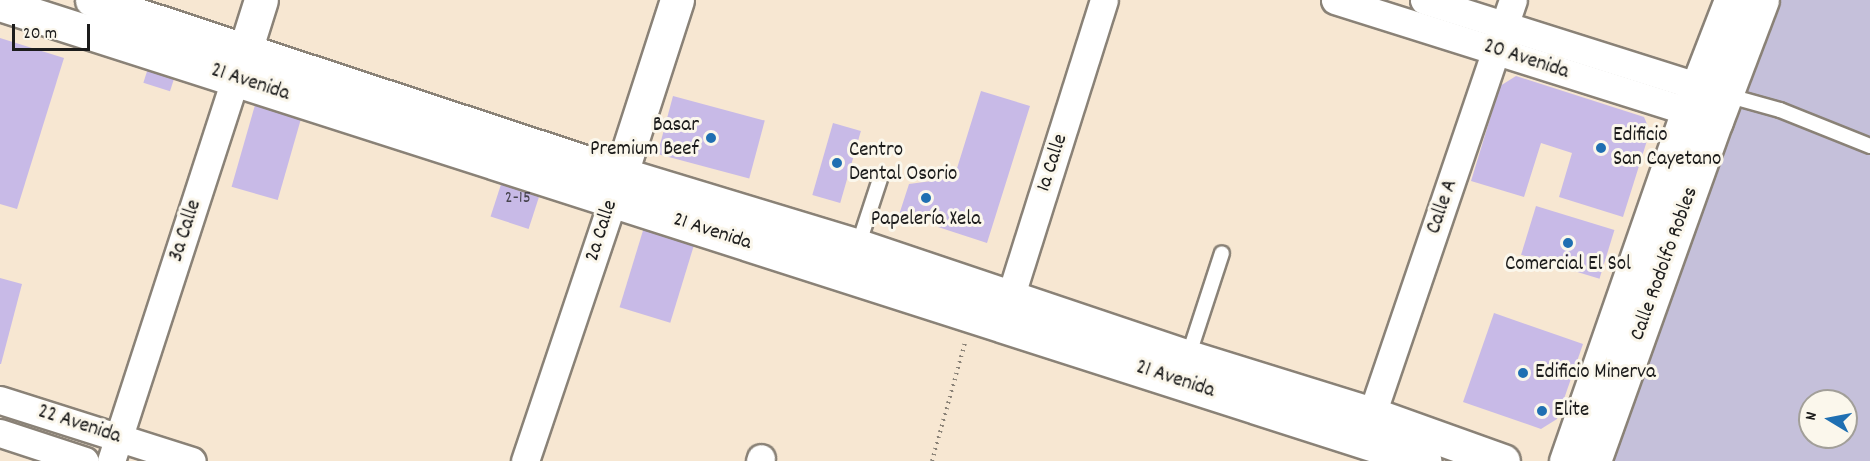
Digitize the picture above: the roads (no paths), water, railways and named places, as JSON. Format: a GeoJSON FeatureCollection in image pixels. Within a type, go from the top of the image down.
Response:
{"type":"FeatureCollection","features":[{"type":"Feature","properties":{"kind":"street","name":"21 Avenida"},"geometry":{"type":"LineString","coordinates":[[92,0],[241,64]]}},
{"type":"Feature","properties":{"kind":"street","name":"3a Calle"},"geometry":{"type":"LineString","coordinates":[[114,449],[261,0]]}},
{"type":"Feature","properties":{"kind":"street","name":"2a Calle"},"geometry":{"type":"LineString","coordinates":[[525,461],[677,0]]}},
{"type":"Feature","properties":{"kind":"street","name":"1a Calle"},"geometry":{"type":"LineString","coordinates":[[994,313],[1104,0]]}},
{"type":"Feature","properties":{"kind":"street","name":"20 Avenida"},"geometry":{"type":"LineString","coordinates":[[1335,0],[1500,38],[1707,103]]}},
{"type":"Feature","properties":{"kind":"street","name":"20 Avenida"},"geometry":{"type":"LineString","coordinates":[[1424,0],[1500,38]]}},
{"type":"Feature","properties":{"kind":"street","name":"Calle A"},"geometry":{"type":"LineString","coordinates":[[1372,414],[1512,0]]}},
{"type":"Feature","properties":{"kind":"street","name":"Calle Rodolfo Robles"},"geometry":{"type":"LineString","coordinates":[[1594,461],[1707,103],[1731,0]]}},
{"type":"Feature","properties":{"kind":"street","name":"Calle Rodolfo Robles"},"geometry":{"type":"LineString","coordinates":[[1566,461],[1707,103],[1762,0]]}},
{"type":"Feature","properties":{"kind":"street","name":"21 Avenida"},"geometry":{"type":"LineString","coordinates":[[0,4],[241,64],[994,313],[1424,461]]}},
{"type":"Feature","properties":{"kind":"street","name":"21 Avenida"},"geometry":{"type":"LineString","coordinates":[[617,187],[858,246],[994,313],[1188,357],[1372,414],[1503,461]]}},
{"type":"Feature","properties":{"kind":"street","name":"22 Avenida"},"geometry":{"type":"LineString","coordinates":[[0,400],[114,449],[192,461]]}},
{"type":"Feature","properties":{"kind":"street","name":"22 Avenida"},"geometry":{"type":"LineString","coordinates":[[0,433],[85,461]]}},
{"type":"Feature","properties":{"kind":"lane"},"geometry":{"type":"LineString","coordinates":[[1707,103],[1780,111],[1870,146]]}},
{"type":"Feature","properties":{"kind":"lane"},"geometry":{"type":"LineString","coordinates":[[858,246],[880,179]]}},
{"type":"Feature","properties":{"kind":"lane"},"geometry":{"type":"LineString","coordinates":[[1188,357],[1222,253]]}},
{"type":"Feature","properties":{"kind":"place","name":"Basar Premium Beef"},"geometry":{"type":"Point","coordinates":[711,138]}},
{"type":"Feature","properties":{"kind":"place","name":"Edificio San Cayetano"},"geometry":{"type":"Point","coordinates":[1601,148]}},
{"type":"Feature","properties":{"kind":"place","name":"Centro Dental Osorio"},"geometry":{"type":"Point","coordinates":[837,163]}},
{"type":"Feature","properties":{"kind":"place","name":"Papelería Xela"},"geometry":{"type":"Point","coordinates":[926,198]}},
{"type":"Feature","properties":{"kind":"place","name":"Comercial El Sol"},"geometry":{"type":"Point","coordinates":[1568,243]}},
{"type":"Feature","properties":{"kind":"place","name":"Edificio Minerva"},"geometry":{"type":"Point","coordinates":[1523,373]}},
{"type":"Feature","properties":{"kind":"place","name":"Elite"},"geometry":{"type":"Point","coordinates":[1542,411]}}]}
